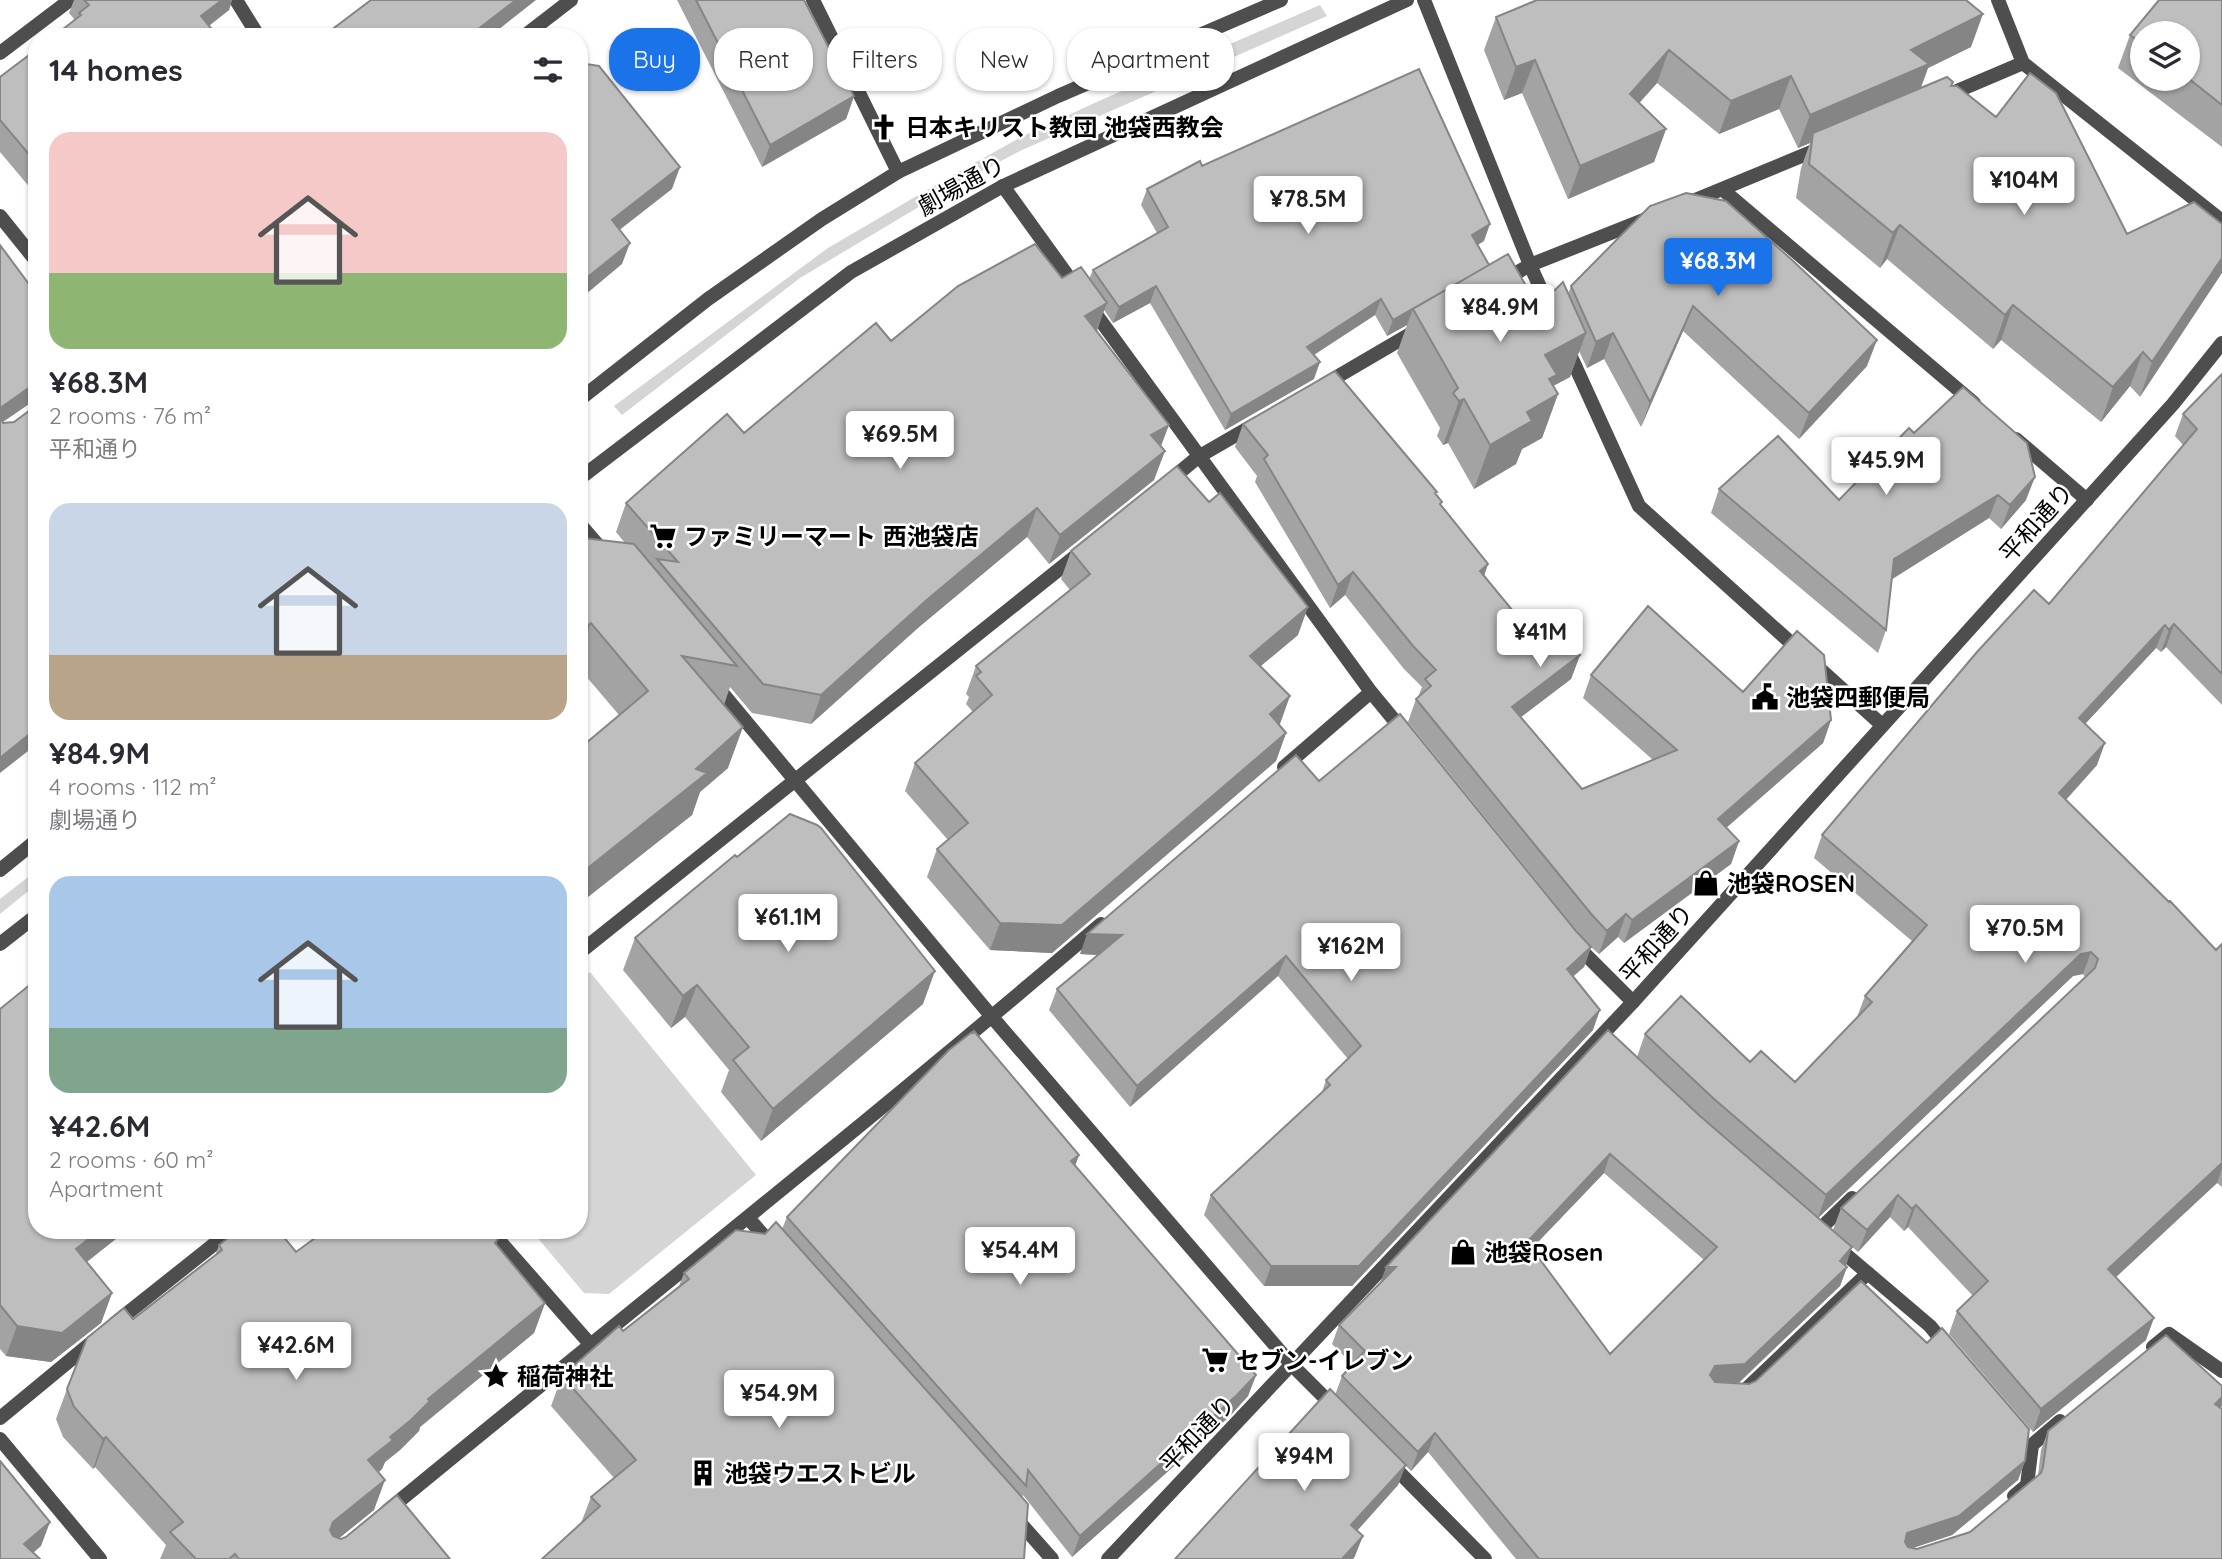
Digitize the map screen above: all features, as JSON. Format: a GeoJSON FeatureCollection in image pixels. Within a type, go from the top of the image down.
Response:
{"type":"FeatureCollection","features":[{"type":"Feature","properties":{"kind":"street"},"geometry":{"type":"LineString","coordinates":[[33,28],[70,0]]}},
{"type":"Feature","properties":{"kind":"street"},"geometry":{"type":"LineString","coordinates":[[236,0],[253,28]]}},
{"type":"Feature","properties":{"kind":"street"},"geometry":{"type":"LineString","coordinates":[[535,28],[571,0]]}},
{"type":"Feature","properties":{"kind":"street"},"geometry":{"type":"LineString","coordinates":[[813,0],[898,172]]}},
{"type":"Feature","properties":{"kind":"street","name":"劇場通り"},"geometry":{"type":"LineString","coordinates":[[588,393],[708,299],[822,219],[898,172],[1058,96],[1281,0]]}},
{"type":"Feature","properties":{"kind":"street","name":"劇場通り"},"geometry":{"type":"LineString","coordinates":[[588,472],[850,272],[1003,186],[1406,0]]}},
{"type":"Feature","properties":{"kind":"street"},"geometry":{"type":"LineString","coordinates":[[1424,0],[1530,265],[1639,506],[1882,725]]}},
{"type":"Feature","properties":{"kind":"street"},"geometry":{"type":"LineString","coordinates":[[1998,0],[2023,63],[2222,221]]}},
{"type":"Feature","properties":{"kind":"street"},"geometry":{"type":"LineString","coordinates":[[0,53],[28,32]]}},
{"type":"Feature","properties":{"kind":"street"},"geometry":{"type":"LineString","coordinates":[[1935,100],[2023,63]]}},
{"type":"Feature","properties":{"kind":"street"},"geometry":{"type":"LineString","coordinates":[[1494,286],[1530,265],[1723,190],[1836,142]]}},
{"type":"Feature","properties":{"kind":"street"},"geometry":{"type":"LineString","coordinates":[[1003,186],[1371,692],[1414,744]]}},
{"type":"Feature","properties":{"kind":"street"},"geometry":{"type":"LineString","coordinates":[[1723,190],[1983,411]]}},
{"type":"Feature","properties":{"kind":"street"},"geometry":{"type":"LineString","coordinates":[[0,216],[28,251]]}},
{"type":"Feature","properties":{"kind":"street"},"geometry":{"type":"LineString","coordinates":[[1305,396],[1435,320]]}},
{"type":"Feature","properties":{"kind":"street","name":"平和通り"},"geometry":{"type":"LineString","coordinates":[[1108,1559],[1606,1041],[1633,1002],[2174,404],[2222,343]]}},
{"type":"Feature","properties":{"kind":"street"},"geometry":{"type":"LineString","coordinates":[[1155,492],[1198,457],[1269,416]]}},
{"type":"Feature","properties":{"kind":"street"},"geometry":{"type":"LineString","coordinates":[[2004,429],[2087,500]]}},
{"type":"Feature","properties":{"kind":"street"},"geometry":{"type":"LineString","coordinates":[[588,534],[613,563]]}},
{"type":"Feature","properties":{"kind":"street"},"geometry":{"type":"LineString","coordinates":[[588,946],[1090,545]]}},
{"type":"Feature","properties":{"kind":"street"},"geometry":{"type":"LineString","coordinates":[[709,677],[992,1017],[1292,1365],[1350,1423]]}},
{"type":"Feature","properties":{"kind":"street"},"geometry":{"type":"LineString","coordinates":[[1276,773],[1371,692]]}},
{"type":"Feature","properties":{"kind":"street"},"geometry":{"type":"LineString","coordinates":[[0,870],[28,847]]}},
{"type":"Feature","properties":{"kind":"street"},"geometry":{"type":"LineString","coordinates":[[371,1525],[748,1218],[1108,918]]}},
{"type":"Feature","properties":{"kind":"street"},"geometry":{"type":"LineString","coordinates":[[0,944],[28,922]]}},
{"type":"Feature","properties":{"kind":"street"},"geometry":{"type":"LineString","coordinates":[[1568,935],[1633,1002]]}},
{"type":"Feature","properties":{"kind":"street"},"geometry":{"type":"LineString","coordinates":[[1858,1193],[1813,1226],[1930,1326],[1955,1356]]}},
{"type":"Feature","properties":{"kind":"street"},"geometry":{"type":"LineString","coordinates":[[748,1218],[785,1259]]}},
{"type":"Feature","properties":{"kind":"street"},"geometry":{"type":"LineString","coordinates":[[0,1418],[221,1239]]}},
{"type":"Feature","properties":{"kind":"street"},"geometry":{"type":"LineString","coordinates":[[498,1239],[590,1344]]}},
{"type":"Feature","properties":{"kind":"street"},"geometry":{"type":"LineString","coordinates":[[1723,1393],[1742,1393],[1868,1273]]}},
{"type":"Feature","properties":{"kind":"street"},"geometry":{"type":"LineString","coordinates":[[2137,1359],[2169,1334],[2222,1371]]}},
{"type":"Feature","properties":{"kind":"street"},"geometry":{"type":"LineString","coordinates":[[2007,1502],[2027,1485],[2027,1440],[2074,1410]]}},
{"type":"Feature","properties":{"kind":"street"},"geometry":{"type":"LineString","coordinates":[[0,1439],[100,1559]]}},
{"type":"Feature","properties":{"kind":"street"},"geometry":{"type":"LineString","coordinates":[[1379,1452],[1485,1559]]}},
{"type":"Feature","properties":{"kind":"street"},"geometry":{"type":"LineString","coordinates":[[1006,1507],[1052,1559]]}},
{"type":"Feature","properties":{"kind":"shaded area"},"geometry":{"type":"Polygon","coordinates":[[[1320,5],[1327,16],[1234,57],[1234,42],[1320,5]]]}},
{"type":"Feature","properties":{"kind":"shaded area"},"geometry":{"type":"Polygon","coordinates":[[[1122,91],[1156,91],[1022,150],[952,187],[800,278],[622,415],[614,406],[828,248],[1021,137],[1122,91]]]}},
{"type":"Feature","properties":{"kind":"shaded area"},"geometry":{"type":"Polygon","coordinates":[[[28,877],[28,891],[0,914],[0,899],[28,877]]]}},
{"type":"Feature","properties":{"kind":"shaded area"},"geometry":{"type":"Polygon","coordinates":[[[590,972],[756,1175],[609,1294],[584,1293],[539,1239],[588,1239],[590,972]]]}},
{"type":"Feature","properties":{"kind":"building"},"geometry":{"type":"Polygon","coordinates":[[[84,0],[222,0],[201,16],[211,28],[64,28],[89,5],[84,0]]]}},
{"type":"Feature","properties":{"kind":"building"},"geometry":{"type":"Polygon","coordinates":[[[371,0],[516,0],[480,28],[334,28],[371,0]]]}},
{"type":"Feature","properties":{"kind":"building"},"geometry":{"type":"Polygon","coordinates":[[[696,0],[804,0],[827,44],[827,91],[851,91],[854,96],[770,145],[742,91],[813,91],[813,28],[714,28],[714,35],[696,0]]]}},
{"type":"Feature","properties":{"kind":"building"},"geometry":{"type":"Polygon","coordinates":[[[1537,0],[1966,0],[1983,14],[1911,50],[1929,64],[1810,115],[1791,76],[1731,101],[1669,50],[1630,94],[1666,129],[1580,166],[1535,60],[1516,67],[1496,17],[1537,0]]]}},
{"type":"Feature","properties":{"kind":"building"},"geometry":{"type":"Polygon","coordinates":[[[2159,0],[2222,0],[2222,105],[2200,88],[2200,21],[2142,21],[2159,0]]]}},
{"type":"Feature","properties":{"kind":"building"},"geometry":{"type":"Polygon","coordinates":[[[28,56],[28,153],[0,120],[0,77],[28,56]]]}},
{"type":"Feature","properties":{"kind":"building"},"geometry":{"type":"Polygon","coordinates":[[[588,64],[599,66],[609,78],[609,91],[619,91],[680,167],[612,220],[630,243],[588,277],[588,64]]]}},
{"type":"Feature","properties":{"kind":"building"},"geometry":{"type":"Polygon","coordinates":[[[1419,69],[1490,224],[1472,235],[1489,265],[1393,320],[1381,299],[1307,347],[1320,362],[1231,414],[1156,286],[1119,307],[1093,270],[1168,227],[1147,189],[1200,161],[1202,166],[1419,69]]]}},
{"type":"Feature","properties":{"kind":"building"},"geometry":{"type":"Polygon","coordinates":[[[2030,73],[2056,93],[2127,234],[2194,202],[2222,224],[2222,258],[2152,362],[2143,352],[2113,387],[2013,305],[2005,315],[1900,225],[1893,233],[1809,164],[1813,133],[1947,77],[1953,82],[1951,86],[1957,86],[1996,117],[2030,73]]]}},
{"type":"Feature","properties":{"kind":"building"},"geometry":{"type":"Polygon","coordinates":[[[1686,193],[1726,201],[1877,340],[1809,413],[1693,306],[1650,402],[1613,333],[1596,342],[1571,286],[1650,206],[1686,193]]]}},
{"type":"Feature","properties":{"kind":"building"},"geometry":{"type":"Polygon","coordinates":[[[1035,244],[1062,278],[1081,267],[1107,303],[1085,316],[1169,425],[1151,435],[1165,451],[1060,535],[1037,508],[929,598],[821,695],[763,684],[657,559],[678,562],[626,503],[727,414],[744,433],[876,323],[891,341],[958,286],[1035,244]]]}},
{"type":"Feature","properties":{"kind":"building"},"geometry":{"type":"Polygon","coordinates":[[[0,245],[28,283],[28,388],[2,407],[0,412],[0,245]]]}},
{"type":"Feature","properties":{"kind":"building"},"geometry":{"type":"Polygon","coordinates":[[[1508,254],[1538,307],[1563,282],[1586,333],[1545,355],[1557,375],[1549,379],[1558,394],[1527,412],[1532,421],[1490,445],[1464,399],[1459,401],[1453,393],[1458,388],[1413,309],[1508,254]]]}},
{"type":"Feature","properties":{"kind":"building"},"geometry":{"type":"Polygon","coordinates":[[[1335,371],[1437,492],[1435,493],[1442,502],[1440,504],[1488,564],[1480,571],[1532,634],[1551,618],[1580,655],[1512,707],[1582,789],[1677,750],[1591,675],[1648,606],[1743,692],[1797,631],[1824,655],[1831,720],[1718,819],[1739,841],[1632,920],[1626,914],[1607,931],[1416,699],[1431,686],[1425,679],[1436,670],[1353,572],[1338,585],[1264,459],[1268,455],[1243,424],[1335,371]]]}},
{"type":"Feature","properties":{"kind":"building"},"geometry":{"type":"Polygon","coordinates":[[[2222,374],[2222,674],[2174,624],[2169,630],[2165,625],[2079,718],[2105,743],[2059,793],[2170,901],[2216,950],[2222,944],[2222,1163],[2108,1269],[2154,1318],[2041,1409],[1957,1311],[1988,1281],[1916,1205],[1912,1209],[1898,1195],[1867,1230],[1841,1208],[2095,968],[2098,959],[2091,952],[2081,954],[1826,1195],[1714,1099],[1645,1034],[1681,996],[1750,1062],[1761,1051],[1795,1082],[1872,1002],[1865,996],[1927,925],[1822,835],[1977,652],[2034,590],[2049,604],[2197,429],[2183,414],[2222,374]]]}},
{"type":"Feature","properties":{"kind":"building"},"geometry":{"type":"Polygon","coordinates":[[[1963,387],[2027,443],[2035,477],[2010,505],[1998,495],[1894,559],[1886,630],[1719,489],[1778,436],[1839,500],[1909,428],[1914,433],[1963,387]]]}},
{"type":"Feature","properties":{"kind":"building"},"geometry":{"type":"Polygon","coordinates":[[[28,412],[28,735],[0,758],[0,418],[3,423],[14,422],[28,412]]]}},
{"type":"Feature","properties":{"kind":"building"},"geometry":{"type":"Polygon","coordinates":[[[1177,466],[1209,502],[1220,493],[1308,607],[1250,656],[1290,696],[1270,714],[1286,733],[1062,925],[1000,923],[937,849],[968,823],[915,763],[992,695],[976,676],[981,672],[976,666],[1090,574],[1071,551],[1177,466]]]}},
{"type":"Feature","properties":{"kind":"building"},"geometry":{"type":"Polygon","coordinates":[[[588,539],[634,544],[737,666],[682,656],[743,727],[696,769],[707,773],[588,868],[588,741],[648,691],[591,623],[588,625],[588,539]]]}},
{"type":"Feature","properties":{"kind":"building"},"geometry":{"type":"Polygon","coordinates":[[[1400,714],[1591,947],[1567,969],[1600,1010],[1359,1266],[1271,1266],[1211,1195],[1330,1085],[1326,1080],[1361,1046],[1286,956],[1137,1086],[1057,989],[1122,935],[1087,934],[1296,755],[1319,781],[1400,714]]]}},
{"type":"Feature","properties":{"kind":"building"},"geometry":{"type":"Polygon","coordinates":[[[790,814],[821,828],[935,971],[773,1109],[733,1060],[749,1047],[697,985],[683,996],[635,938],[735,855],[737,857],[790,814]]]}},
{"type":"Feature","properties":{"kind":"building"},"geometry":{"type":"Polygon","coordinates":[[[28,986],[28,1239],[89,1239],[76,1249],[112,1293],[62,1333],[17,1326],[0,1305],[0,1009],[28,986]]]}},
{"type":"Feature","properties":{"kind":"building"},"geometry":{"type":"Polygon","coordinates":[[[1608,1030],[1700,1116],[1852,1247],[1840,1261],[1847,1267],[1745,1364],[1715,1366],[1710,1375],[1715,1382],[1749,1384],[1756,1381],[1861,1281],[1927,1343],[1942,1328],[2029,1429],[2025,1461],[1959,1516],[1907,1533],[1905,1542],[1908,1547],[1917,1549],[1970,1532],[2041,1473],[2048,1431],[2166,1335],[2222,1386],[2222,1397],[2215,1404],[2222,1409],[2222,1559],[1539,1559],[1435,1433],[1418,1452],[1342,1376],[1365,1351],[1339,1325],[1396,1267],[1386,1267],[1608,1030]],[[1610,1154],[1527,1242],[1610,1354],[1717,1247],[1610,1154]]]}},
{"type":"Feature","properties":{"kind":"building"},"geometry":{"type":"Polygon","coordinates":[[[974,1031],[1079,1155],[1071,1161],[1256,1375],[1080,1536],[1028,1470],[1026,1486],[787,1217],[949,1050],[974,1031]]]}},
{"type":"Feature","properties":{"kind":"building"},"geometry":{"type":"Polygon","coordinates":[[[776,1222],[1028,1504],[1024,1559],[542,1559],[600,1506],[591,1497],[636,1460],[562,1376],[619,1326],[623,1331],[689,1279],[684,1273],[736,1230],[765,1234],[776,1222]]]}},
{"type":"Feature","properties":{"kind":"building"},"geometry":{"type":"Polygon","coordinates":[[[227,1239],[285,1239],[296,1252],[314,1239],[498,1239],[495,1243],[545,1303],[428,1399],[430,1401],[390,1437],[393,1440],[368,1460],[385,1480],[333,1522],[330,1530],[333,1536],[341,1539],[346,1537],[397,1495],[450,1559],[239,1559],[235,1554],[229,1559],[196,1559],[170,1532],[183,1522],[106,1437],[103,1439],[74,1407],[67,1389],[87,1338],[124,1308],[133,1319],[222,1250],[219,1245],[227,1239]]]}},
{"type":"Feature","properties":{"kind":"building"},"geometry":{"type":"Polygon","coordinates":[[[1330,1389],[1406,1465],[1351,1525],[1363,1536],[1342,1559],[1175,1559],[1330,1389]]]}},
{"type":"Feature","properties":{"kind":"building"},"geometry":{"type":"Polygon","coordinates":[[[0,1461],[50,1522],[24,1544],[40,1559],[0,1559],[0,1461]]]}},
{"type":"Feature","properties":{"kind":"place","name":"日本キリスト教団 池袋西教会"},"geometry":{"type":"Point","coordinates":[884,127]}},
{"type":"Feature","properties":{"kind":"place","name":"ファミリーマート 西池袋店"},"geometry":{"type":"Point","coordinates":[663,536]}},
{"type":"Feature","properties":{"kind":"place","name":"池袋四郵便局"},"geometry":{"type":"Point","coordinates":[1765,697]}},
{"type":"Feature","properties":{"kind":"place","name":"池袋ROSEN"},"geometry":{"type":"Point","coordinates":[1706,883]}},
{"type":"Feature","properties":{"kind":"place","name":"池袋Rosen"},"geometry":{"type":"Point","coordinates":[1463,1252]}},
{"type":"Feature","properties":{"kind":"place","name":"セブン-イレブン"},"geometry":{"type":"Point","coordinates":[1215,1360]}},
{"type":"Feature","properties":{"kind":"place","name":"稲荷神社"},"geometry":{"type":"Point","coordinates":[496,1376]}},
{"type":"Feature","properties":{"kind":"place","name":"池袋ウエストビル"},"geometry":{"type":"Point","coordinates":[703,1473]}}]}
